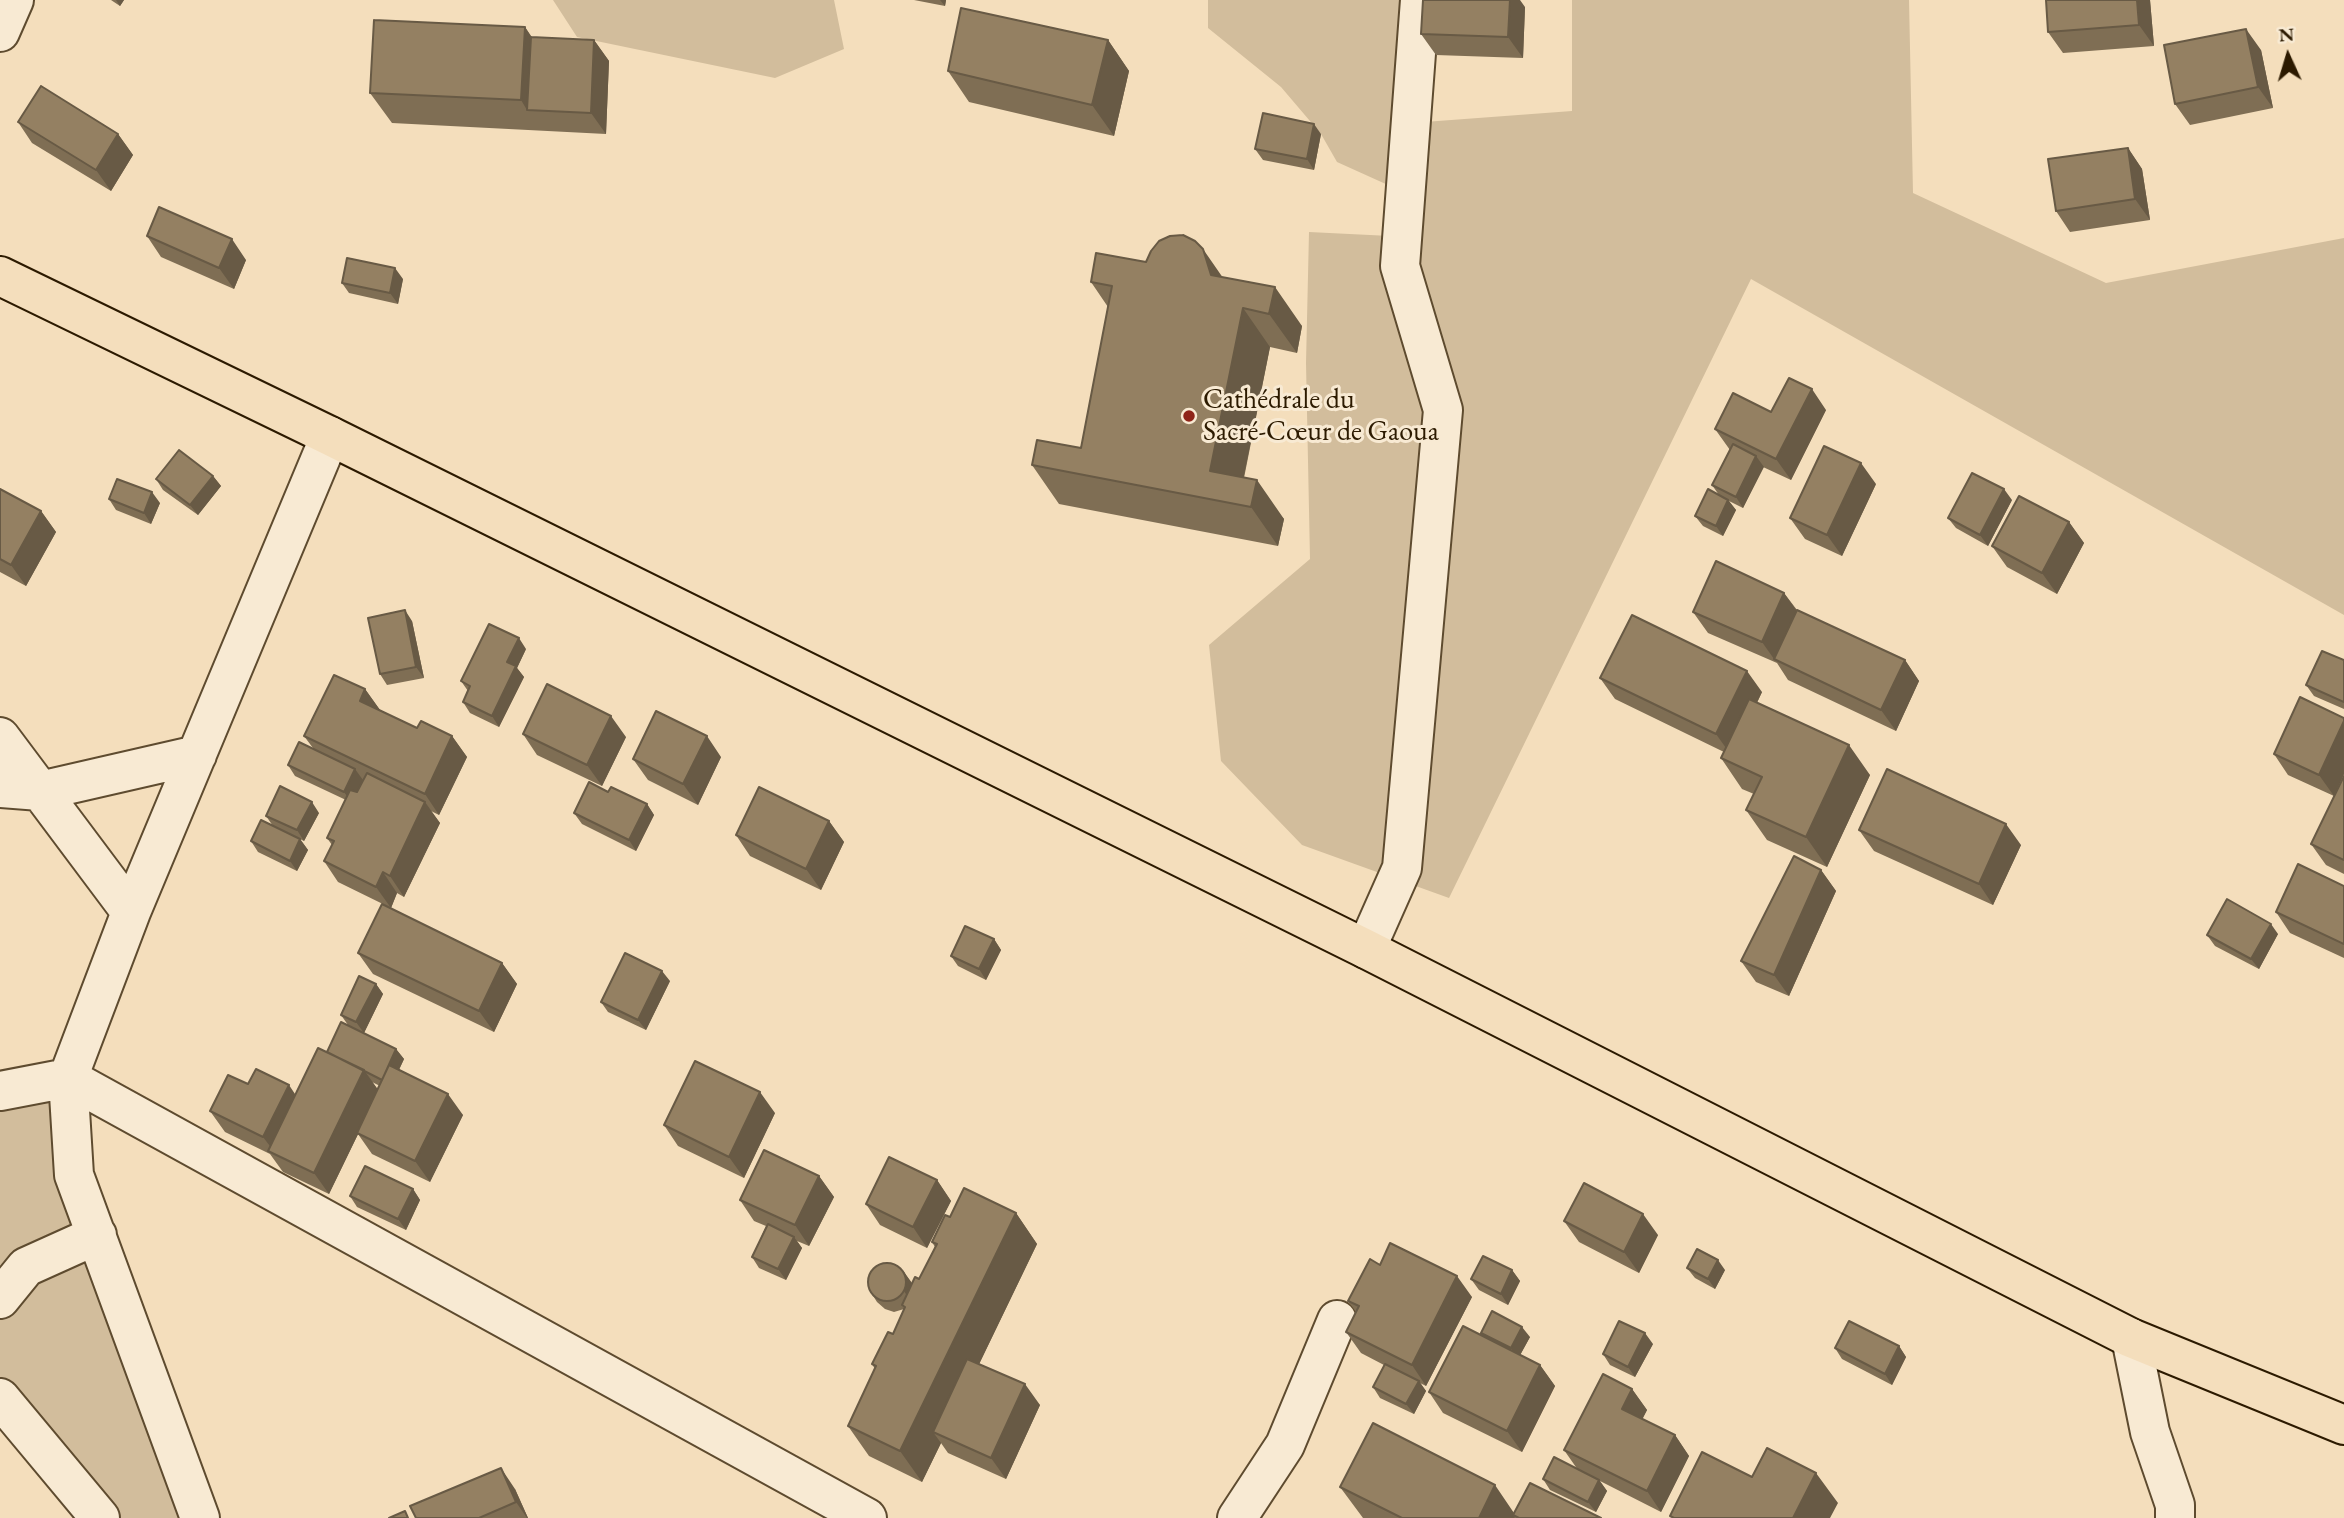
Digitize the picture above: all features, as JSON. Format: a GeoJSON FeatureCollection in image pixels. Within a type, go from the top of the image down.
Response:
{"type":"FeatureCollection","features":[{"type":"Feature","properties":{"kind":"main road"},"geometry":{"type":"LineString","coordinates":[[0,276],[330,436],[1366,949],[2131,1338],[2344,1424]]}},
{"type":"Feature","properties":{"kind":"street"},"geometry":{"type":"LineString","coordinates":[[0,32],[14,0]]}},
{"type":"Feature","properties":{"kind":"street"},"geometry":{"type":"LineString","coordinates":[[1366,949],[1402,868],[1443,410],[1400,266],[1420,0]]}},
{"type":"Feature","properties":{"kind":"street"},"geometry":{"type":"LineString","coordinates":[[200,1518],[74,1175],[68,1078],[131,912],[330,436]]}},
{"type":"Feature","properties":{"kind":"street"},"geometry":{"type":"LineString","coordinates":[[0,737],[131,912]]}},
{"type":"Feature","properties":{"kind":"street"},"geometry":{"type":"LineString","coordinates":[[0,788],[40,791],[197,755]]}},
{"type":"Feature","properties":{"kind":"street"},"geometry":{"type":"LineString","coordinates":[[0,1091],[68,1078],[867,1518]]}},
{"type":"Feature","properties":{"kind":"street"},"geometry":{"type":"LineString","coordinates":[[0,1299],[26,1267],[97,1235]]}},
{"type":"Feature","properties":{"kind":"street"},"geometry":{"type":"LineString","coordinates":[[1237,1518],[1284,1446],[1337,1320]]}},
{"type":"Feature","properties":{"kind":"street"},"geometry":{"type":"LineString","coordinates":[[2131,1338],[2150,1432],[2175,1505],[2175,1518]]}},
{"type":"Feature","properties":{"kind":"street"},"geometry":{"type":"LineString","coordinates":[[0,1398],[100,1518]]}},
{"type":"Feature","properties":{"kind":"shaded area"},"geometry":{"type":"Polygon","coordinates":[[[553,0],[834,0],[844,49],[775,78],[577,37],[553,0]]]}},
{"type":"Feature","properties":{"kind":"shaded area"},"geometry":{"type":"Polygon","coordinates":[[[1208,0],[1420,0],[1411,123],[1572,111],[1572,0],[1909,0],[1913,193],[2106,283],[2344,238],[2344,615],[1751,279],[1449,898],[1302,845],[1221,761],[1209,645],[1310,559],[1306,363],[1309,232],[1390,236],[1399,190],[1337,162],[1321,134],[1281,87],[1208,28],[1208,0]]]}},
{"type":"Feature","properties":{"kind":"shaded area"},"geometry":{"type":"Polygon","coordinates":[[[68,1078],[74,1175],[200,1518],[107,1518],[0,1384],[0,1109],[68,1078]]]}},
{"type":"Feature","properties":{"kind":"building"},"geometry":{"type":"Polygon","coordinates":[[[1423,0],[1510,0],[1508,37],[1421,34],[1423,0]]]}},
{"type":"Feature","properties":{"kind":"building"},"geometry":{"type":"Polygon","coordinates":[[[2046,0],[2137,0],[2139,25],[2048,32],[2046,0]]]}},
{"type":"Feature","properties":{"kind":"building"},"geometry":{"type":"Polygon","coordinates":[[[961,8],[1108,40],[1092,105],[948,71],[961,8]]]}},
{"type":"Feature","properties":{"kind":"building"},"geometry":{"type":"Polygon","coordinates":[[[374,20],[525,27],[521,100],[370,93],[374,20]]]}},
{"type":"Feature","properties":{"kind":"building"},"geometry":{"type":"Polygon","coordinates":[[[2246,29],[2258,87],[2175,104],[2164,45],[2246,29]]]}},
{"type":"Feature","properties":{"kind":"building"},"geometry":{"type":"Polygon","coordinates":[[[531,37],[594,40],[591,113],[527,110],[531,37]]]}},
{"type":"Feature","properties":{"kind":"building"},"geometry":{"type":"Polygon","coordinates":[[[41,86],[118,134],[96,170],[18,122],[41,86]]]}},
{"type":"Feature","properties":{"kind":"building"},"geometry":{"type":"Polygon","coordinates":[[[1263,113],[1314,124],[1307,159],[1255,149],[1263,113]]]}},
{"type":"Feature","properties":{"kind":"building"},"geometry":{"type":"Polygon","coordinates":[[[2128,148],[2135,199],[2056,211],[2048,159],[2128,148]]]}},
{"type":"Feature","properties":{"kind":"building"},"geometry":{"type":"Polygon","coordinates":[[[159,207],[232,239],[219,268],[147,236],[159,207]]]}},
{"type":"Feature","properties":{"kind":"building","name":"Cathédrale du Sacré-Cœur de Gaoua"},"geometry":{"type":"Polygon","coordinates":[[[1183,235],[1203,249],[1211,275],[1275,287],[1269,314],[1243,308],[1210,471],[1257,480],[1251,507],[1032,465],[1037,440],[1081,448],[1112,286],[1091,282],[1096,253],[1146,262],[1159,241],[1170,236],[1183,235]]]}},
{"type":"Feature","properties":{"kind":"building"},"geometry":{"type":"Polygon","coordinates":[[[347,258],[395,268],[390,293],[342,283],[347,258]]]}},
{"type":"Feature","properties":{"kind":"building"},"geometry":{"type":"Polygon","coordinates":[[[1789,378],[1812,389],[1776,459],[1715,429],[1733,393],[1771,412],[1789,378]]]}},
{"type":"Feature","properties":{"kind":"building"},"geometry":{"type":"Polygon","coordinates":[[[1733,444],[1756,456],[1736,497],[1712,485],[1733,444]]]}},
{"type":"Feature","properties":{"kind":"building"},"geometry":{"type":"Polygon","coordinates":[[[1824,446],[1861,463],[1827,535],[1790,518],[1824,446]]]}},
{"type":"Feature","properties":{"kind":"building"},"geometry":{"type":"Polygon","coordinates":[[[179,450],[213,476],[190,505],[156,479],[179,450]]]}},
{"type":"Feature","properties":{"kind":"building"},"geometry":{"type":"Polygon","coordinates":[[[1972,473],[2004,489],[1980,535],[1948,518],[1972,473]]]}},
{"type":"Feature","properties":{"kind":"building"},"geometry":{"type":"Polygon","coordinates":[[[117,479],[152,492],[144,513],[109,499],[117,479]]]}},
{"type":"Feature","properties":{"kind":"building"},"geometry":{"type":"Polygon","coordinates":[[[0,489],[41,511],[11,565],[0,559],[0,489]]]}},
{"type":"Feature","properties":{"kind":"building"},"geometry":{"type":"Polygon","coordinates":[[[1708,489],[1728,500],[1716,526],[1695,516],[1708,489]]]}},
{"type":"Feature","properties":{"kind":"building"},"geometry":{"type":"Polygon","coordinates":[[[2019,496],[2069,522],[2042,573],[1992,546],[2019,496]]]}},
{"type":"Feature","properties":{"kind":"building"},"geometry":{"type":"Polygon","coordinates":[[[1716,561],[1784,593],[1762,642],[1693,612],[1716,561]]]}},
{"type":"Feature","properties":{"kind":"building"},"geometry":{"type":"Polygon","coordinates":[[[405,610],[416,667],[380,674],[368,618],[405,610]]]}},
{"type":"Feature","properties":{"kind":"building"},"geometry":{"type":"Polygon","coordinates":[[[1797,610],[1905,660],[1881,710],[1774,659],[1797,610]]]}},
{"type":"Feature","properties":{"kind":"building"},"geometry":{"type":"Polygon","coordinates":[[[1632,615],[1747,671],[1716,734],[1600,678],[1632,615]]]}},
{"type":"Feature","properties":{"kind":"building"},"geometry":{"type":"Polygon","coordinates":[[[489,624],[519,638],[507,662],[516,666],[492,716],[463,702],[470,686],[461,681],[489,624]]]}},
{"type":"Feature","properties":{"kind":"building"},"geometry":{"type":"Polygon","coordinates":[[[2322,651],[2344,660],[2344,702],[2306,685],[2322,651]]]}},
{"type":"Feature","properties":{"kind":"building"},"geometry":{"type":"Polygon","coordinates":[[[334,675],[365,689],[360,701],[417,728],[421,721],[452,736],[425,794],[304,736],[334,675]]]}},
{"type":"Feature","properties":{"kind":"building"},"geometry":{"type":"Polygon","coordinates":[[[547,684],[611,716],[587,765],[523,734],[547,684]]]}},
{"type":"Feature","properties":{"kind":"building"},"geometry":{"type":"Polygon","coordinates":[[[2300,697],[2344,718],[2319,775],[2274,754],[2300,697]]]}},
{"type":"Feature","properties":{"kind":"building"},"geometry":{"type":"Polygon","coordinates":[[[1749,699],[1849,745],[1806,837],[1746,810],[1762,777],[1721,758],[1749,699]]]}},
{"type":"Feature","properties":{"kind":"building"},"geometry":{"type":"Polygon","coordinates":[[[656,711],[707,736],[683,784],[633,759],[656,711]]]}},
{"type":"Feature","properties":{"kind":"building"},"geometry":{"type":"Polygon","coordinates":[[[299,742],[355,769],[344,792],[288,765],[299,742]]]}},
{"type":"Feature","properties":{"kind":"building"},"geometry":{"type":"Polygon","coordinates":[[[1887,769],[2006,824],[1979,884],[1859,830],[1887,769]]]}},
{"type":"Feature","properties":{"kind":"building"},"geometry":{"type":"Polygon","coordinates":[[[367,773],[425,802],[390,876],[383,872],[376,887],[324,861],[334,841],[327,838],[350,790],[357,792],[367,773]]]}},
{"type":"Feature","properties":{"kind":"building"},"geometry":{"type":"Polygon","coordinates":[[[2344,776],[2344,860],[2311,844],[2344,776]]]}},
{"type":"Feature","properties":{"kind":"building"},"geometry":{"type":"Polygon","coordinates":[[[589,782],[608,792],[611,787],[647,804],[629,840],[574,813],[589,782]]]}},
{"type":"Feature","properties":{"kind":"building"},"geometry":{"type":"Polygon","coordinates":[[[280,786],[312,802],[297,830],[266,816],[280,786]]]}},
{"type":"Feature","properties":{"kind":"building"},"geometry":{"type":"Polygon","coordinates":[[[759,787],[829,821],[806,869],[736,835],[759,787]]]}},
{"type":"Feature","properties":{"kind":"building"},"geometry":{"type":"Polygon","coordinates":[[[261,820],[300,839],[290,861],[251,841],[261,820]]]}},
{"type":"Feature","properties":{"kind":"building"},"geometry":{"type":"Polygon","coordinates":[[[1794,856],[1821,870],[1774,975],[1741,961],[1794,856]]]}},
{"type":"Feature","properties":{"kind":"building"},"geometry":{"type":"Polygon","coordinates":[[[2298,864],[2344,886],[2344,944],[2276,912],[2298,864]]]}},
{"type":"Feature","properties":{"kind":"building"},"geometry":{"type":"Polygon","coordinates":[[[2227,899],[2271,924],[2251,959],[2207,935],[2227,899]]]}},
{"type":"Feature","properties":{"kind":"building"},"geometry":{"type":"Polygon","coordinates":[[[382,904],[502,963],[479,1011],[358,953],[382,904]]]}},
{"type":"Feature","properties":{"kind":"building"},"geometry":{"type":"Polygon","coordinates":[[[965,926],[994,939],[979,969],[951,956],[965,926]]]}},
{"type":"Feature","properties":{"kind":"building"},"geometry":{"type":"Polygon","coordinates":[[[625,953],[662,971],[638,1020],[601,1002],[625,953]]]}},
{"type":"Feature","properties":{"kind":"building"},"geometry":{"type":"Polygon","coordinates":[[[359,976],[376,984],[356,1022],[341,1015],[359,976]]]}},
{"type":"Feature","properties":{"kind":"building"},"geometry":{"type":"Polygon","coordinates":[[[341,1022],[396,1049],[382,1080],[327,1052],[341,1022]]]}},
{"type":"Feature","properties":{"kind":"building"},"geometry":{"type":"Polygon","coordinates":[[[318,1048],[364,1070],[314,1173],[268,1151],[318,1048]]]}},
{"type":"Feature","properties":{"kind":"building"},"geometry":{"type":"Polygon","coordinates":[[[695,1061],[760,1092],[729,1157],[664,1125],[695,1061]]]}},
{"type":"Feature","properties":{"kind":"building"},"geometry":{"type":"Polygon","coordinates":[[[389,1065],[448,1094],[415,1161],[357,1133],[389,1065]]]}},
{"type":"Feature","properties":{"kind":"building"},"geometry":{"type":"Polygon","coordinates":[[[256,1069],[289,1085],[263,1137],[210,1111],[228,1075],[248,1084],[256,1069]]]}},
{"type":"Feature","properties":{"kind":"building"},"geometry":{"type":"Polygon","coordinates":[[[764,1150],[819,1176],[795,1225],[740,1200],[764,1150]]]}},
{"type":"Feature","properties":{"kind":"building"},"geometry":{"type":"Polygon","coordinates":[[[889,1157],[937,1180],[913,1227],[866,1204],[889,1157]]]}},
{"type":"Feature","properties":{"kind":"building"},"geometry":{"type":"Polygon","coordinates":[[[365,1166],[413,1189],[398,1219],[350,1196],[365,1166]]]}},
{"type":"Feature","properties":{"kind":"building"},"geometry":{"type":"Polygon","coordinates":[[[1584,1183],[1643,1214],[1624,1252],[1564,1221],[1584,1183]]]}},
{"type":"Feature","properties":{"kind":"building"},"geometry":{"type":"Polygon","coordinates":[[[964,1188],[1016,1213],[900,1451],[848,1426],[876,1366],[872,1364],[888,1332],[893,1334],[915,1277],[919,1279],[937,1244],[932,1242],[945,1215],[950,1217],[964,1188]]]}},
{"type":"Feature","properties":{"kind":"building"},"geometry":{"type":"Polygon","coordinates":[[[768,1224],[794,1237],[778,1269],[752,1257],[768,1224]]]}},
{"type":"Feature","properties":{"kind":"building"},"geometry":{"type":"Polygon","coordinates":[[[1390,1243],[1457,1276],[1412,1365],[1346,1332],[1359,1306],[1348,1301],[1370,1259],[1380,1265],[1390,1243]]]}},
{"type":"Feature","properties":{"kind":"building"},"geometry":{"type":"Polygon","coordinates":[[[1697,1249],[1718,1260],[1708,1279],[1687,1268],[1697,1249]]]}},
{"type":"Feature","properties":{"kind":"building"},"geometry":{"type":"Polygon","coordinates":[[[1483,1256],[1512,1270],[1501,1294],[1471,1279],[1483,1256]]]}},
{"type":"Feature","properties":{"kind":"building"},"geometry":{"type":"Polygon","coordinates":[[[887,1263],[900,1269],[906,1282],[900,1295],[887,1301],[874,1295],[868,1282],[874,1269],[887,1263]]]}},
{"type":"Feature","properties":{"kind":"building"},"geometry":{"type":"Polygon","coordinates":[[[1492,1311],[1522,1327],[1511,1348],[1481,1333],[1492,1311]]]}},
{"type":"Feature","properties":{"kind":"building"},"geometry":{"type":"Polygon","coordinates":[[[1619,1321],[1645,1333],[1628,1367],[1603,1354],[1619,1321]]]}},
{"type":"Feature","properties":{"kind":"building"},"geometry":{"type":"Polygon","coordinates":[[[1849,1321],[1899,1346],[1885,1374],[1835,1348],[1849,1321]]]}},
{"type":"Feature","properties":{"kind":"building"},"geometry":{"type":"Polygon","coordinates":[[[1463,1326],[1540,1365],[1507,1431],[1429,1392],[1463,1326]]]}},
{"type":"Feature","properties":{"kind":"building"},"geometry":{"type":"Polygon","coordinates":[[[967,1359],[1025,1384],[991,1458],[933,1432],[967,1359]]]}},
{"type":"Feature","properties":{"kind":"building"},"geometry":{"type":"Polygon","coordinates":[[[1385,1364],[1419,1381],[1406,1404],[1373,1387],[1385,1364]]]}},
{"type":"Feature","properties":{"kind":"building"},"geometry":{"type":"Polygon","coordinates":[[[1603,1374],[1632,1389],[1622,1409],[1675,1435],[1647,1491],[1564,1450],[1603,1374]]]}},
{"type":"Feature","properties":{"kind":"building"},"geometry":{"type":"Polygon","coordinates":[[[1373,1423],[1495,1485],[1479,1518],[1402,1518],[1340,1487],[1373,1423]]]}},
{"type":"Feature","properties":{"kind":"building"},"geometry":{"type":"Polygon","coordinates":[[[1767,1448],[1816,1473],[1793,1518],[1670,1516],[1702,1452],[1752,1477],[1767,1448]]]}},
{"type":"Feature","properties":{"kind":"building"},"geometry":{"type":"Polygon","coordinates":[[[1554,1457],[1599,1480],[1588,1502],[1543,1479],[1554,1457]]]}},
{"type":"Feature","properties":{"kind":"building"},"geometry":{"type":"Polygon","coordinates":[[[501,1468],[516,1502],[479,1518],[416,1518],[410,1506],[501,1468]]]}},
{"type":"Feature","properties":{"kind":"building"},"geometry":{"type":"Polygon","coordinates":[[[1530,1483],[1601,1518],[1519,1518],[1513,1515],[1530,1483]]]}},
{"type":"Feature","properties":{"kind":"building"},"geometry":{"type":"Polygon","coordinates":[[[405,1511],[408,1518],[389,1518],[405,1511]]]}},
{"type":"Feature","properties":{"kind":"place","name":"Cathédrale du Sacré-Cœur de Gaoua"},"geometry":{"type":"Point","coordinates":[1189,416]}}]}
